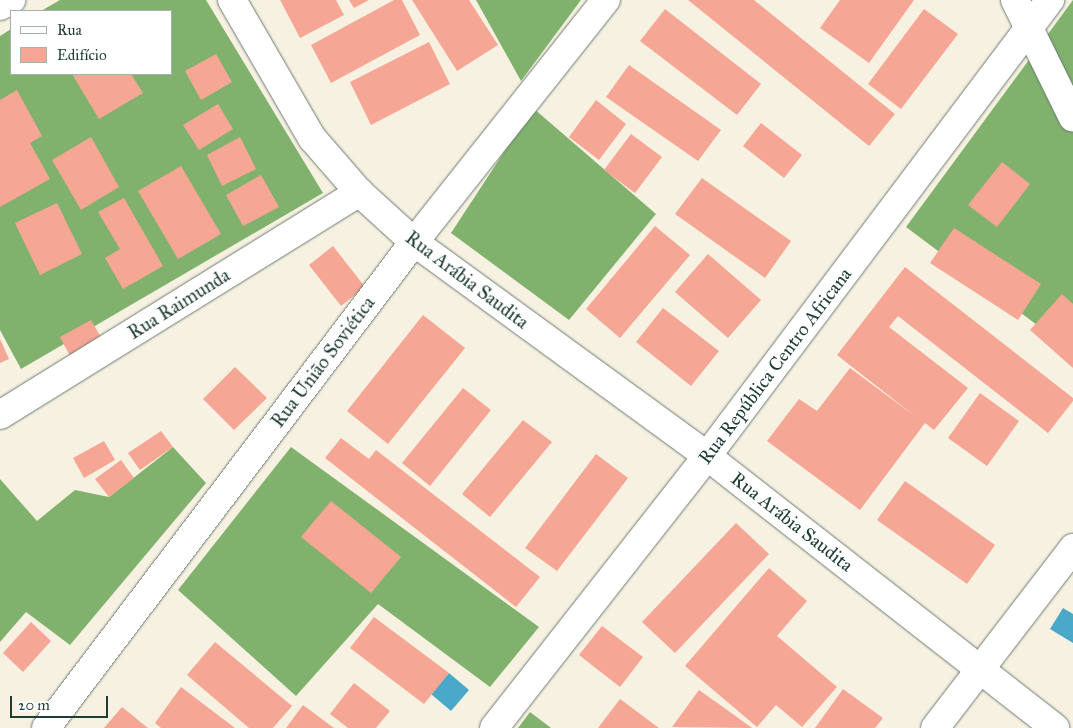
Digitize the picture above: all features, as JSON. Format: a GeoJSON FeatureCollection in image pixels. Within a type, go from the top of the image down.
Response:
{"type":"FeatureCollection","features":[{"type":"Feature","properties":{"kind":"street"},"geometry":{"type":"LineString","coordinates":[[0,6],[11,0]]}},
{"type":"Feature","properties":{"kind":"street","name":"Rua Arábia Saudita"},"geometry":{"type":"LineString","coordinates":[[232,0],[312,138],[359,192],[414,242],[707,456],[1055,728]]}},
{"type":"Feature","properties":{"kind":"street","name":"Rua União Soviética"},"geometry":{"type":"LineString","coordinates":[[46,728],[414,242],[606,0]]}},
{"type":"Feature","properties":{"kind":"street"},"geometry":{"type":"LineString","coordinates":[[1015,0],[1073,118]]}},
{"type":"Feature","properties":{"kind":"street","name":"Rua República Centro Africana"},"geometry":{"type":"LineString","coordinates":[[494,728],[707,456],[1050,0]]}},
{"type":"Feature","properties":{"kind":"street","name":"Rua Raimunda"},"geometry":{"type":"LineString","coordinates":[[0,415],[359,192]]}},
{"type":"Feature","properties":{"kind":"street"},"geometry":{"type":"LineString","coordinates":[[935,728],[1073,548]]}},
{"type":"Feature","properties":{"kind":"green space"},"geometry":{"type":"Polygon","coordinates":[[[60,0],[206,0],[323,193],[21,369],[0,330],[0,36],[10,30],[10,75],[172,75],[172,10],[43,10],[60,0]]]}},
{"type":"Feature","properties":{"kind":"green space"},"geometry":{"type":"Polygon","coordinates":[[[476,0],[581,0],[521,81],[476,0]]]}},
{"type":"Feature","properties":{"kind":"green space"},"geometry":{"type":"Polygon","coordinates":[[[1073,0],[1073,352],[906,227],[1073,0]]]}},
{"type":"Feature","properties":{"kind":"green space"},"geometry":{"type":"Polygon","coordinates":[[[533,108],[656,214],[569,320],[451,233],[533,108]]]}},
{"type":"Feature","properties":{"kind":"green space"},"geometry":{"type":"Polygon","coordinates":[[[173,447],[206,483],[70,645],[26,612],[0,642],[0,479],[37,521],[75,490],[109,497],[173,447]]]}},
{"type":"Feature","properties":{"kind":"green space"},"geometry":{"type":"Polygon","coordinates":[[[291,447],[539,627],[490,687],[378,604],[296,696],[178,590],[291,447]]]}},
{"type":"Feature","properties":{"kind":"green space"},"geometry":{"type":"Polygon","coordinates":[[[530,712],[551,728],[518,728],[530,712]]]}},
{"type":"Feature","properties":{"kind":"water"},"geometry":{"type":"Polygon","coordinates":[[[1063,608],[1073,614],[1073,643],[1050,629],[1063,608]]]}},
{"type":"Feature","properties":{"kind":"water"},"geometry":{"type":"Polygon","coordinates":[[[449,673],[469,690],[451,711],[431,694],[449,673]]]}},
{"type":"Feature","properties":{"kind":"building"},"geometry":{"type":"Polygon","coordinates":[[[280,0],[336,0],[344,15],[300,38],[280,0]]]}},
{"type":"Feature","properties":{"kind":"building"},"geometry":{"type":"Polygon","coordinates":[[[349,0],[369,0],[354,8],[349,0]]]}},
{"type":"Feature","properties":{"kind":"building"},"geometry":{"type":"Polygon","coordinates":[[[394,0],[402,0],[420,35],[331,83],[311,45],[394,0]]]}},
{"type":"Feature","properties":{"kind":"building"},"geometry":{"type":"Polygon","coordinates":[[[412,0],[469,0],[498,45],[457,71],[412,0]]]}},
{"type":"Feature","properties":{"kind":"building"},"geometry":{"type":"Polygon","coordinates":[[[688,0],[754,0],[895,114],[869,146],[688,0]]]}},
{"type":"Feature","properties":{"kind":"building"},"geometry":{"type":"Polygon","coordinates":[[[840,0],[914,0],[869,63],[820,28],[840,0]]]}},
{"type":"Feature","properties":{"kind":"building"},"geometry":{"type":"Polygon","coordinates":[[[665,9],[761,84],[737,115],[640,41],[665,9]]]}},
{"type":"Feature","properties":{"kind":"building"},"geometry":{"type":"Polygon","coordinates":[[[924,9],[958,34],[901,109],[868,84],[924,9]]]}},
{"type":"Feature","properties":{"kind":"building"},"geometry":{"type":"Polygon","coordinates":[[[429,42],[450,84],[371,125],[350,82],[429,42]]]}},
{"type":"Feature","properties":{"kind":"building"},"geometry":{"type":"Polygon","coordinates":[[[216,54],[232,82],[201,100],[185,71],[216,54]]]}},
{"type":"Feature","properties":{"kind":"building"},"geometry":{"type":"Polygon","coordinates":[[[629,65],[721,130],[698,161],[606,97],[629,65]]]}},
{"type":"Feature","properties":{"kind":"building"},"geometry":{"type":"Polygon","coordinates":[[[73,75],[132,75],[143,93],[99,119],[73,75]]]}},
{"type":"Feature","properties":{"kind":"building"},"geometry":{"type":"Polygon","coordinates":[[[17,90],[42,136],[30,143],[50,179],[0,207],[0,100],[17,90]]]}},
{"type":"Feature","properties":{"kind":"building"},"geometry":{"type":"Polygon","coordinates":[[[596,100],[626,124],[599,160],[569,137],[596,100]]]}},
{"type":"Feature","properties":{"kind":"building"},"geometry":{"type":"Polygon","coordinates":[[[218,104],[233,129],[199,150],[183,125],[218,104]]]}},
{"type":"Feature","properties":{"kind":"building"},"geometry":{"type":"Polygon","coordinates":[[[761,123],[802,155],[784,178],[743,146],[761,123]]]}},
{"type":"Feature","properties":{"kind":"building"},"geometry":{"type":"Polygon","coordinates":[[[631,134],[662,157],[635,193],[604,170],[631,134]]]}},
{"type":"Feature","properties":{"kind":"building"},"geometry":{"type":"Polygon","coordinates":[[[91,137],[119,187],[81,210],[52,160],[91,137]]]}},
{"type":"Feature","properties":{"kind":"building"},"geometry":{"type":"Polygon","coordinates":[[[240,137],[256,169],[222,186],[207,155],[240,137]]]}},
{"type":"Feature","properties":{"kind":"building"},"geometry":{"type":"Polygon","coordinates":[[[1002,162],[1030,184],[997,227],[968,205],[1002,162]]]}},
{"type":"Feature","properties":{"kind":"building"},"geometry":{"type":"Polygon","coordinates":[[[181,166],[221,234],[178,259],[138,191],[181,166]]]}},
{"type":"Feature","properties":{"kind":"building"},"geometry":{"type":"Polygon","coordinates":[[[261,175],[279,207],[243,226],[226,195],[261,175]]]}},
{"type":"Feature","properties":{"kind":"building"},"geometry":{"type":"Polygon","coordinates":[[[702,178],[791,241],[765,278],[675,214],[702,178]]]}},
{"type":"Feature","properties":{"kind":"building"},"geometry":{"type":"Polygon","coordinates":[[[124,198],[163,266],[123,289],[105,258],[120,249],[98,212],[124,198]]]}},
{"type":"Feature","properties":{"kind":"building"},"geometry":{"type":"Polygon","coordinates":[[[57,203],[82,254],[40,275],[15,223],[57,203]]]}},
{"type":"Feature","properties":{"kind":"building"},"geometry":{"type":"Polygon","coordinates":[[[655,226],[690,255],[620,338],[586,309],[655,226]]]}},
{"type":"Feature","properties":{"kind":"building"},"geometry":{"type":"Polygon","coordinates":[[[954,228],[1041,284],[1018,320],[930,263],[954,228]]]}},
{"type":"Feature","properties":{"kind":"building"},"geometry":{"type":"Polygon","coordinates":[[[333,246],[365,287],[341,306],[309,265],[333,246]]]}},
{"type":"Feature","properties":{"kind":"building"},"geometry":{"type":"Polygon","coordinates":[[[708,254],[761,300],[728,338],[675,292],[708,254]]]}},
{"type":"Feature","properties":{"kind":"building"},"geometry":{"type":"Polygon","coordinates":[[[905,267],[1073,398],[1073,401],[1048,433],[898,316],[889,327],[968,388],[934,430],[925,423],[860,510],[767,441],[799,399],[817,411],[850,368],[916,417],[837,355],[905,267]]]}},
{"type":"Feature","properties":{"kind":"building"},"geometry":{"type":"Polygon","coordinates":[[[1062,294],[1073,304],[1073,368],[1030,330],[1062,294]]]}},
{"type":"Feature","properties":{"kind":"building"},"geometry":{"type":"Polygon","coordinates":[[[663,308],[719,351],[691,386],[636,342],[663,308]]]}},
{"type":"Feature","properties":{"kind":"building"},"geometry":{"type":"Polygon","coordinates":[[[423,315],[465,348],[388,444],[347,411],[423,315]]]}},
{"type":"Feature","properties":{"kind":"building"},"geometry":{"type":"Polygon","coordinates":[[[91,320],[102,339],[70,356],[60,337],[91,320]]]}},
{"type":"Feature","properties":{"kind":"building"},"geometry":{"type":"Polygon","coordinates":[[[0,339],[9,359],[0,363],[0,339]]]}},
{"type":"Feature","properties":{"kind":"building"},"geometry":{"type":"Polygon","coordinates":[[[235,367],[267,398],[234,430],[203,399],[235,367]]]}},
{"type":"Feature","properties":{"kind":"building"},"geometry":{"type":"Polygon","coordinates":[[[463,388],[491,410],[430,486],[402,463],[463,388]]]}},
{"type":"Feature","properties":{"kind":"building"},"geometry":{"type":"Polygon","coordinates":[[[980,393],[1019,421],[987,466],[948,438],[980,393]]]}},
{"type":"Feature","properties":{"kind":"building"},"geometry":{"type":"Polygon","coordinates":[[[523,420],[552,442],[490,517],[462,494],[523,420]]]}},
{"type":"Feature","properties":{"kind":"building"},"geometry":{"type":"Polygon","coordinates":[[[161,431],[173,447],[140,470],[128,453],[161,431]]]}},
{"type":"Feature","properties":{"kind":"building"},"geometry":{"type":"Polygon","coordinates":[[[341,438],[369,459],[376,450],[540,577],[516,607],[325,458],[341,438]]]}},
{"type":"Feature","properties":{"kind":"building"},"geometry":{"type":"Polygon","coordinates":[[[104,441],[115,460],[84,478],[73,458],[104,441]]]}},
{"type":"Feature","properties":{"kind":"building"},"geometry":{"type":"Polygon","coordinates":[[[596,454],[628,478],[557,571],[525,548],[596,454]]]}},
{"type":"Feature","properties":{"kind":"building"},"geometry":{"type":"Polygon","coordinates":[[[121,460],[134,478],[109,497],[95,479],[121,460]]]}},
{"type":"Feature","properties":{"kind":"building"},"geometry":{"type":"Polygon","coordinates":[[[905,481],[995,545],[967,584],[877,520],[905,481]]]}},
{"type":"Feature","properties":{"kind":"building"},"geometry":{"type":"Polygon","coordinates":[[[331,501],[401,557],[371,593],[301,537],[331,501]]]}},
{"type":"Feature","properties":{"kind":"building"},"geometry":{"type":"Polygon","coordinates":[[[736,523],[769,554],[675,653],[642,622],[736,523]]]}},
{"type":"Feature","properties":{"kind":"building"},"geometry":{"type":"Polygon","coordinates":[[[769,568],[807,601],[777,636],[837,687],[802,727],[776,705],[757,727],[685,666],[769,568]]]}},
{"type":"Feature","properties":{"kind":"building"},"geometry":{"type":"Polygon","coordinates":[[[374,617],[449,673],[424,704],[350,648],[374,617]]]}},
{"type":"Feature","properties":{"kind":"building"},"geometry":{"type":"Polygon","coordinates":[[[31,622],[51,641],[23,672],[3,653],[31,622]]]}},
{"type":"Feature","properties":{"kind":"building"},"geometry":{"type":"Polygon","coordinates":[[[602,626],[643,657],[620,687],[579,655],[602,626]]]}},
{"type":"Feature","properties":{"kind":"building"},"geometry":{"type":"Polygon","coordinates":[[[215,642],[292,706],[273,728],[249,728],[187,675],[215,642]]]}},
{"type":"Feature","properties":{"kind":"building"},"geometry":{"type":"Polygon","coordinates":[[[354,683],[390,711],[376,728],[348,728],[330,714],[354,683]]]}},
{"type":"Feature","properties":{"kind":"building"},"geometry":{"type":"Polygon","coordinates":[[[181,687],[235,728],[161,728],[155,723],[181,687]]]}},
{"type":"Feature","properties":{"kind":"building"},"geometry":{"type":"Polygon","coordinates":[[[843,689],[883,718],[875,728],[815,728],[843,689]]]}},
{"type":"Feature","properties":{"kind":"building"},"geometry":{"type":"Polygon","coordinates":[[[699,690],[723,707],[752,728],[672,727],[699,690]]]}},
{"type":"Feature","properties":{"kind":"building"},"geometry":{"type":"Polygon","coordinates":[[[620,699],[659,728],[598,728],[620,699]]]}},
{"type":"Feature","properties":{"kind":"building"},"geometry":{"type":"Polygon","coordinates":[[[303,705],[334,728],[286,728],[303,705]]]}},
{"type":"Feature","properties":{"kind":"building"},"geometry":{"type":"Polygon","coordinates":[[[122,707],[148,728],[104,728],[122,707]]]}}]}
